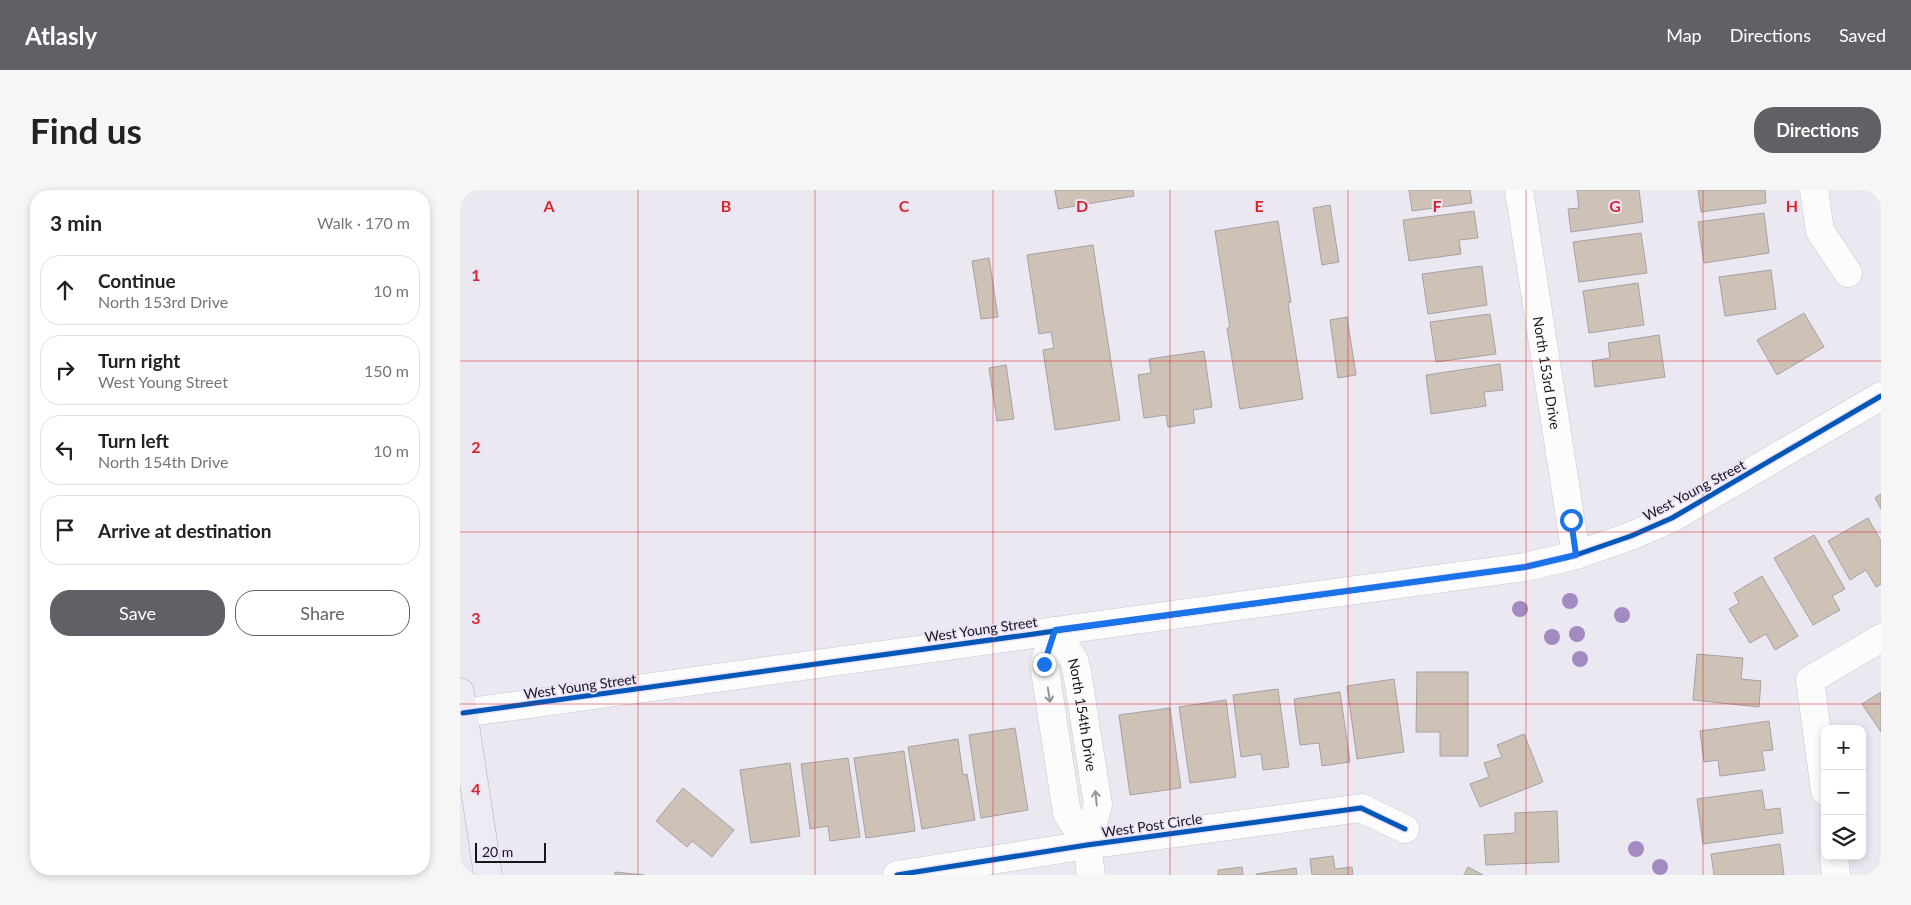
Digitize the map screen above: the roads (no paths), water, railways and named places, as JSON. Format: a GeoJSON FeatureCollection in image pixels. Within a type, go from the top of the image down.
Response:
{"type":"FeatureCollection","features":[{"type":"Feature","properties":{"kind":"main road"},"geometry":{"type":"LineString","coordinates":[[462,703],[488,875]]}},
{"type":"Feature","properties":{"kind":"street","name":"North 153rd Drive"},"geometry":{"type":"LineString","coordinates":[[1519,190],[1576,555]]}},
{"type":"Feature","properties":{"kind":"street"},"geometry":{"type":"LineString","coordinates":[[1814,190],[1820,231],[1848,273]]}},
{"type":"Feature","properties":{"kind":"street","name":"West Young Street"},"geometry":{"type":"LineString","coordinates":[[462,703],[1055,630],[1525,567],[1576,555],[1631,536],[1672,518],[1881,396]]}},
{"type":"Feature","properties":{"kind":"street","name":"North 154th Drive"},"geometry":{"type":"LineString","coordinates":[[1055,630],[1044,664],[1067,813],[1087,845],[1091,875]]}},
{"type":"Feature","properties":{"kind":"street"},"geometry":{"type":"LineString","coordinates":[[1822,770],[1810,680],[1881,638]]}},
{"type":"Feature","properties":{"kind":"street","name":"West Post Circle"},"geometry":{"type":"LineString","coordinates":[[897,875],[1087,845],[1361,808],[1405,829]]}},
{"type":"Feature","properties":{"kind":"street"},"geometry":{"type":"LineString","coordinates":[[1834,860],[1836,875]]}}]}
